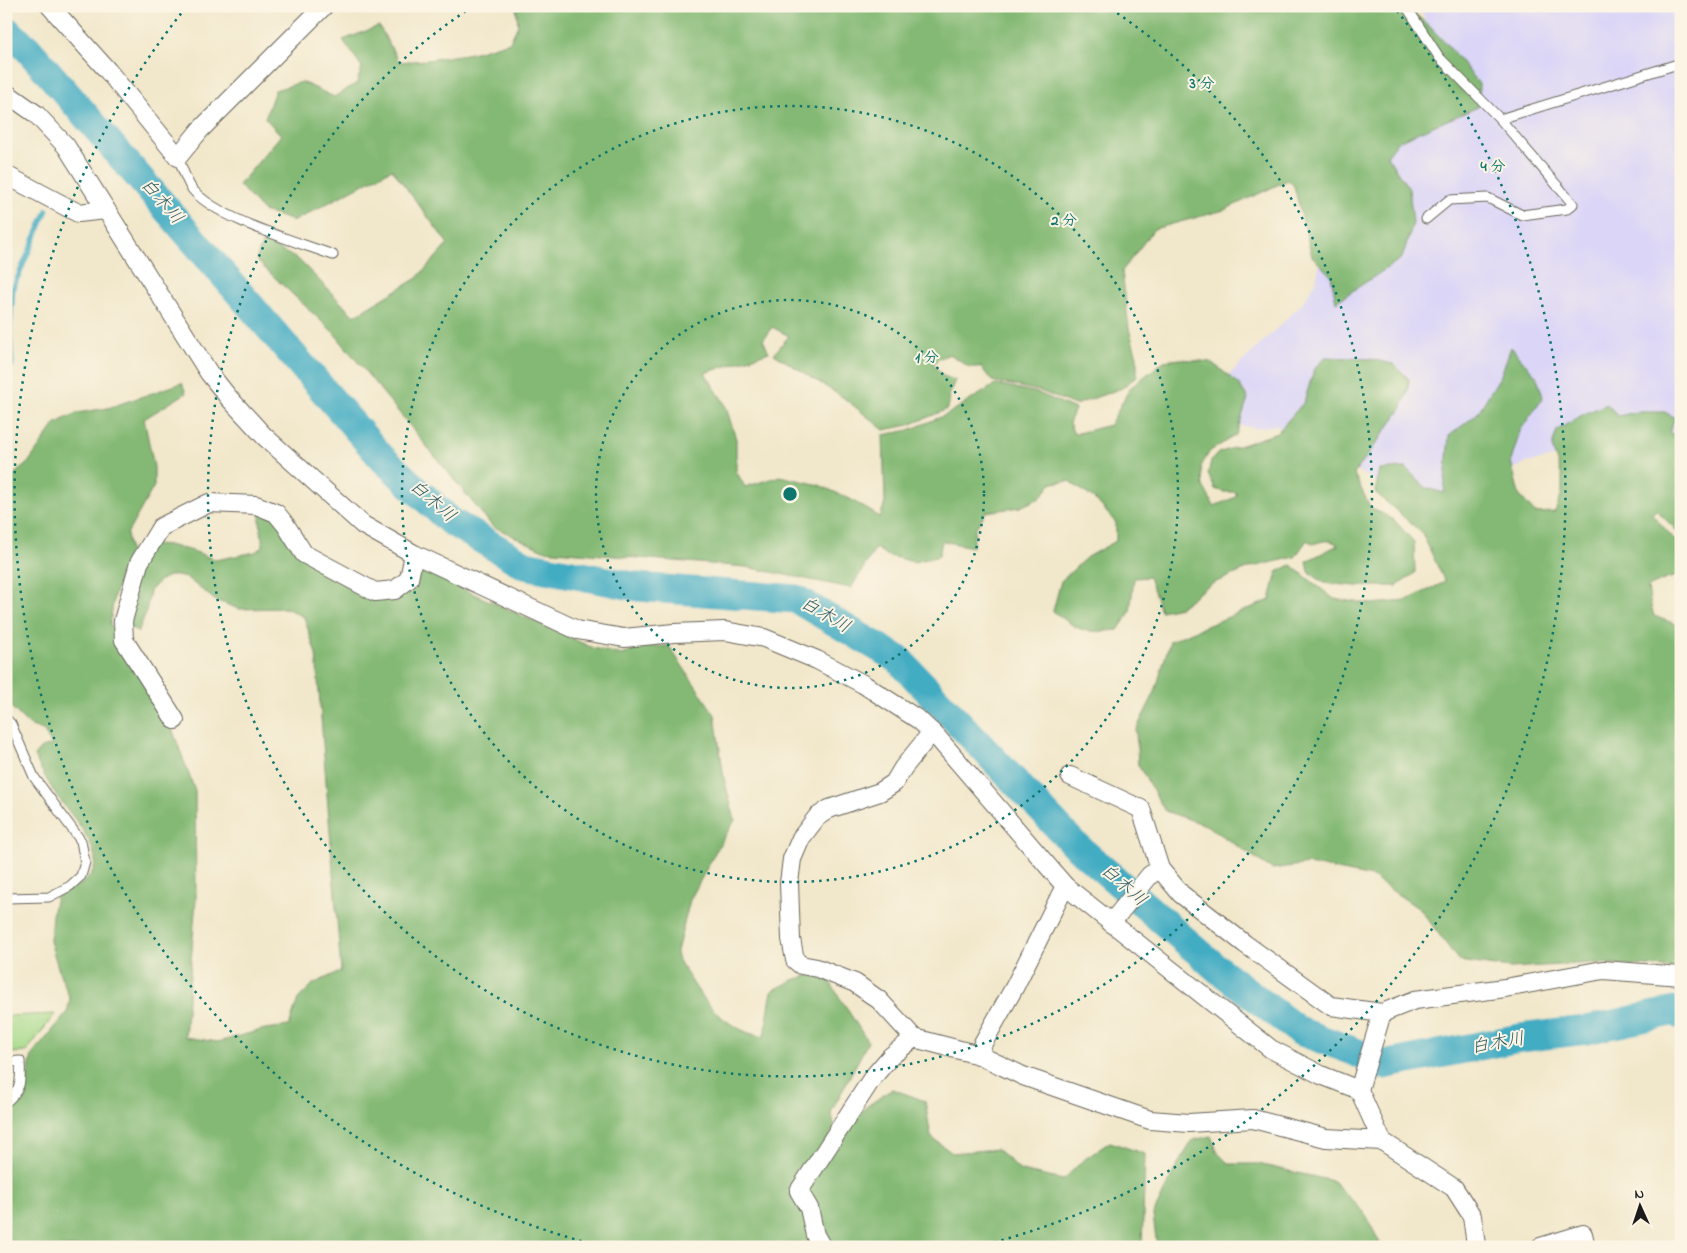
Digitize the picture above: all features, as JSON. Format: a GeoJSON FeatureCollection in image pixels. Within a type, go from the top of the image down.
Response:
{"type":"FeatureCollection","features":[{"type":"Feature","properties":{"kind":"street"},"geometry":{"type":"LineString","coordinates":[[50,6],[108,71],[178,157],[200,130],[324,6]]}},
{"type":"Feature","properties":{"kind":"street"},"geometry":{"type":"LineString","coordinates":[[6,93],[36,114],[66,146],[209,373],[229,398],[264,436],[363,525],[414,554],[577,630],[624,638],[674,633],[725,631],[764,638],[817,660],[863,684],[920,720],[1065,886],[1111,923],[1271,1049],[1321,1075],[1361,1083]]}},
{"type":"Feature","properties":{"kind":"street"},"geometry":{"type":"LineString","coordinates":[[6,174],[78,213],[106,210]]}},
{"type":"Feature","properties":{"kind":"street"},"geometry":{"type":"LineString","coordinates":[[175,720],[124,640],[123,621],[138,563],[161,527],[208,503],[256,505],[276,513],[304,554],[375,592],[395,590],[410,579],[414,554]]}},
{"type":"Feature","properties":{"kind":"street"},"geometry":{"type":"LineString","coordinates":[[932,732],[903,768],[894,783],[880,792],[829,809],[817,816],[800,838],[792,859],[789,883],[791,939],[794,960],[801,965],[817,968],[855,983],[879,1000],[914,1038],[979,1055],[1023,1076],[1150,1120],[1188,1123],[1253,1119],[1326,1138],[1382,1141],[1454,1188],[1472,1216],[1475,1247]]}},
{"type":"Feature","properties":{"kind":"street"},"geometry":{"type":"LineString","coordinates":[[1070,776],[1141,809],[1155,872],[1245,944],[1331,1006],[1382,1013],[1415,1000],[1506,988],[1603,970],[1677,979]]}},
{"type":"Feature","properties":{"kind":"street"},"geometry":{"type":"LineString","coordinates":[[1111,923],[1155,872]]}},
{"type":"Feature","properties":{"kind":"street"},"geometry":{"type":"LineString","coordinates":[[979,1055],[983,1043],[1014,988],[1065,886]]}},
{"type":"Feature","properties":{"kind":"street"},"geometry":{"type":"LineString","coordinates":[[1382,1013],[1361,1083],[1382,1141]]}},
{"type":"Feature","properties":{"kind":"street"},"geometry":{"type":"LineString","coordinates":[[822,1247],[815,1235],[809,1208],[799,1191],[873,1077],[891,1056],[914,1038]]}},
{"type":"Feature","properties":{"kind":"street"},"geometry":{"type":"LineString","coordinates":[[1540,1247],[1583,1234],[1586,1247]]}},
{"type":"Feature","properties":{"kind":"lane"},"geometry":{"type":"LineString","coordinates":[[1406,6],[1439,57],[1500,119],[1573,204],[1567,209],[1522,215],[1488,198],[1450,200],[1426,219]]}},
{"type":"Feature","properties":{"kind":"lane"},"geometry":{"type":"LineString","coordinates":[[1500,119],[1681,63]]}},
{"type":"Feature","properties":{"kind":"lane"},"geometry":{"type":"LineString","coordinates":[[178,157],[192,188],[214,208],[258,228],[333,256]]}},
{"type":"Feature","properties":{"kind":"lane"},"geometry":{"type":"LineString","coordinates":[[6,719],[11,724],[34,777],[81,840],[85,862],[80,876],[70,886],[49,897],[6,898]]}},
{"type":"Feature","properties":{"kind":"lane"},"geometry":{"type":"LineString","coordinates":[[6,1062],[20,1061],[21,1077],[17,1093],[6,1102]]}},
{"type":"Feature","properties":{"kind":"shaded area"},"geometry":{"type":"Polygon","coordinates":[[[1417,6],[1681,6],[1681,444],[1631,440],[1526,463],[1471,489],[1412,524],[1377,482],[1276,425],[1256,428],[1186,417],[1301,305],[1316,282],[1321,252],[1305,194],[1436,97],[1424,16],[1417,6]]]}},
{"type":"Feature","properties":{"kind":"green space"},"geometry":{"type":"Polygon","coordinates":[[[516,6],[1404,6],[1435,32],[1454,52],[1479,84],[1478,107],[1398,141],[1387,156],[1409,189],[1413,223],[1402,258],[1336,302],[1331,276],[1312,256],[1294,186],[1288,180],[1224,210],[1154,229],[1122,271],[1129,329],[1137,357],[1137,376],[1122,388],[1075,405],[1040,391],[992,381],[981,367],[969,367],[950,354],[940,358],[933,364],[943,376],[955,380],[949,395],[948,409],[909,425],[884,430],[844,398],[774,354],[789,336],[772,327],[763,340],[769,352],[705,373],[725,404],[736,439],[736,471],[745,487],[780,476],[819,485],[850,499],[880,517],[885,503],[883,435],[909,430],[948,414],[996,384],[1038,393],[1075,409],[1069,423],[1074,434],[1110,425],[1130,388],[1164,361],[1180,359],[1211,362],[1238,383],[1248,398],[1236,435],[1210,451],[1201,466],[1203,486],[1214,506],[1236,497],[1236,492],[1224,492],[1215,489],[1208,474],[1211,461],[1218,453],[1277,433],[1304,402],[1314,370],[1325,357],[1370,359],[1393,364],[1409,379],[1408,391],[1401,409],[1354,474],[1370,507],[1394,520],[1414,542],[1415,573],[1397,586],[1356,586],[1324,583],[1309,572],[1307,561],[1338,545],[1329,541],[1313,544],[1307,540],[1295,557],[1252,567],[1209,585],[1180,607],[1161,611],[1149,577],[1134,578],[1130,612],[1118,630],[1089,631],[1076,627],[1053,611],[1061,581],[1087,557],[1116,541],[1116,523],[1097,501],[1069,481],[1052,483],[1040,498],[1020,507],[986,512],[975,529],[973,547],[942,541],[939,556],[914,562],[886,555],[876,548],[851,588],[746,567],[543,550],[492,526],[334,333],[256,260],[263,241],[299,260],[354,316],[417,278],[448,244],[392,169],[294,221],[263,211],[239,185],[281,135],[265,118],[275,90],[302,82],[334,97],[357,83],[362,67],[343,40],[379,26],[399,62],[428,60],[472,53],[510,42],[518,25],[516,6]]]}},
{"type":"Feature","properties":{"kind":"green space"},"geometry":{"type":"Polygon","coordinates":[[[1511,347],[1537,377],[1543,397],[1520,431],[1511,461],[1519,495],[1535,513],[1555,512],[1562,493],[1562,477],[1552,447],[1557,430],[1584,414],[1607,404],[1618,416],[1637,412],[1665,412],[1675,418],[1669,433],[1681,436],[1681,535],[1656,510],[1652,514],[1681,547],[1681,575],[1648,587],[1654,616],[1681,626],[1681,968],[1593,963],[1510,968],[1459,961],[1421,910],[1372,877],[1308,864],[1272,869],[1206,825],[1165,811],[1138,765],[1136,730],[1155,692],[1170,641],[1270,600],[1277,572],[1291,565],[1334,599],[1371,604],[1405,601],[1445,582],[1422,533],[1375,492],[1380,470],[1406,468],[1426,488],[1444,493],[1449,436],[1477,414],[1501,375],[1511,347]]]}},
{"type":"Feature","properties":{"kind":"green space"},"geometry":{"type":"Polygon","coordinates":[[[182,383],[186,393],[144,419],[154,467],[154,486],[127,534],[130,552],[114,596],[110,624],[139,675],[170,723],[195,791],[196,899],[185,1037],[218,1042],[265,1029],[289,1026],[298,999],[313,984],[341,971],[316,654],[304,617],[286,608],[239,609],[215,600],[187,578],[172,575],[160,580],[150,591],[146,612],[138,632],[125,624],[144,543],[168,545],[193,551],[216,560],[255,552],[263,547],[260,513],[276,518],[293,549],[377,596],[419,569],[593,648],[622,655],[641,647],[669,646],[715,715],[724,779],[735,820],[718,847],[690,900],[676,955],[692,982],[711,1007],[734,1026],[748,1033],[764,1037],[772,991],[793,980],[820,972],[828,979],[868,1042],[831,1112],[835,1127],[795,1192],[817,1247],[751,1247],[734,1242],[728,1247],[6,1247],[6,1108],[25,1091],[32,1055],[67,1013],[70,999],[50,941],[52,915],[56,896],[82,883],[92,873],[95,859],[93,850],[84,832],[53,790],[34,756],[41,748],[52,745],[43,730],[29,725],[6,704],[6,481],[28,463],[56,423],[77,413],[108,408],[182,383]]]}},
{"type":"Feature","properties":{"kind":"green space"},"geometry":{"type":"Polygon","coordinates":[[[55,1014],[26,1052],[6,1053],[6,1016],[55,1014]]]}},
{"type":"Feature","properties":{"kind":"green space"},"geometry":{"type":"Polygon","coordinates":[[[892,1089],[925,1101],[931,1137],[952,1153],[997,1149],[1021,1171],[1063,1180],[1082,1161],[1110,1142],[1145,1154],[1142,1247],[824,1247],[802,1192],[866,1107],[892,1089]]]}},
{"type":"Feature","properties":{"kind":"green space"},"geometry":{"type":"Polygon","coordinates":[[[1211,1136],[1218,1153],[1229,1164],[1258,1164],[1333,1181],[1364,1212],[1382,1247],[1157,1247],[1153,1215],[1176,1167],[1193,1140],[1211,1136]]]}},
{"type":"Feature","properties":{"kind":"waterway","name":"白木川"},"geometry":{"type":"LineString","coordinates":[[6,30],[27,48],[382,458],[450,521],[525,565],[638,587],[796,599],[898,659],[1074,844],[1219,970],[1299,1031],[1353,1051],[1383,1065],[1520,1038],[1586,1030],[1675,1011],[1681,1015]]}},
{"type":"Feature","properties":{"kind":"waterway"},"geometry":{"type":"LineString","coordinates":[[6,378],[12,364],[10,333],[13,288],[47,210]]}}]}
